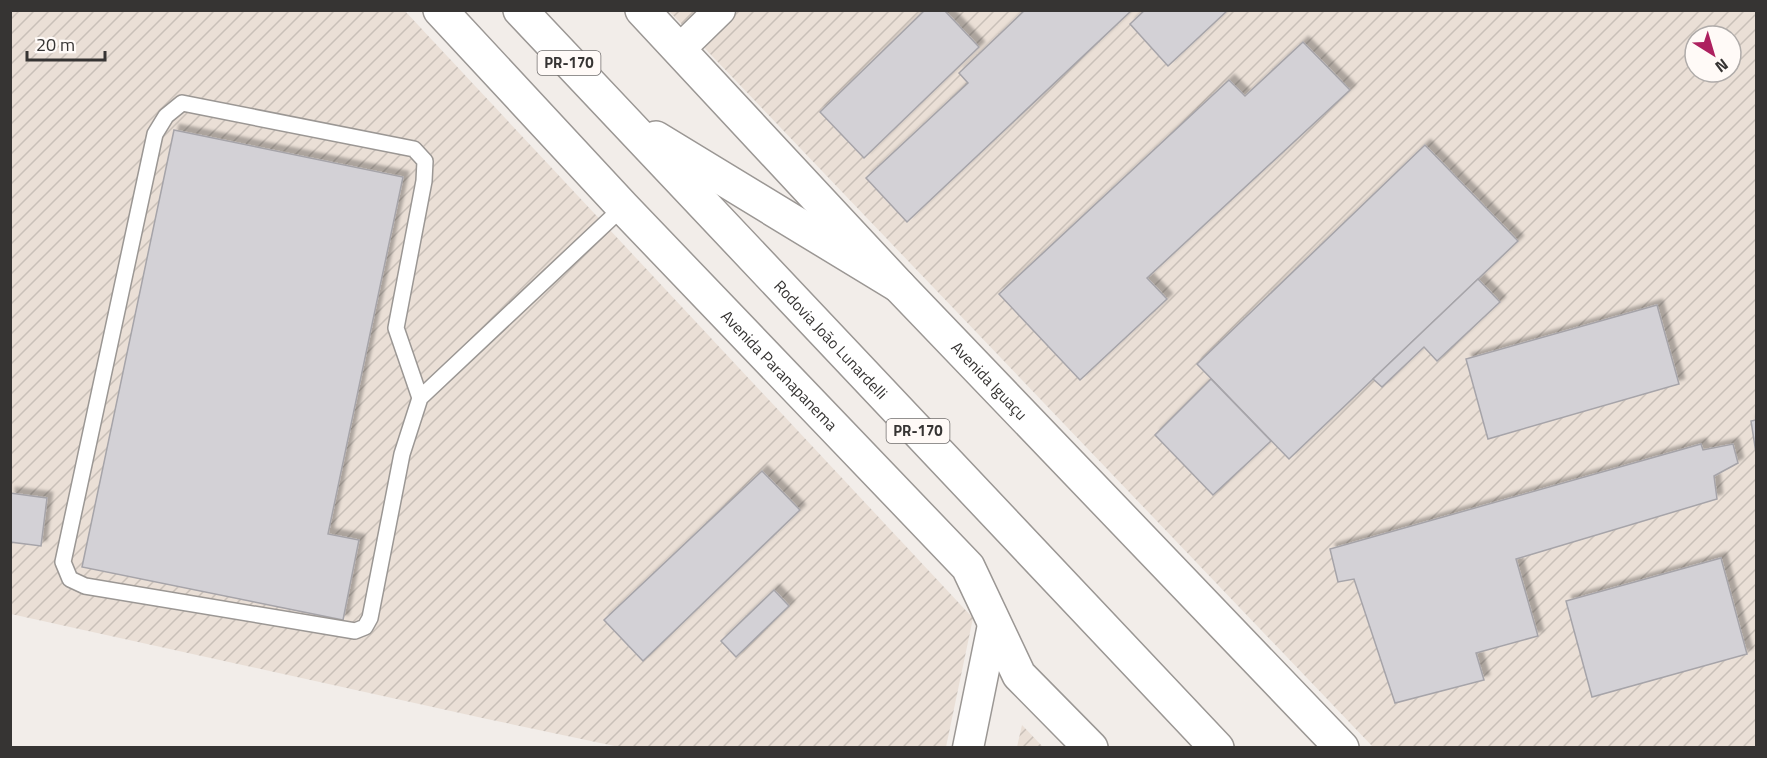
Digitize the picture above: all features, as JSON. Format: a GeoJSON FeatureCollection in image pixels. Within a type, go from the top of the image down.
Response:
{"type":"FeatureCollection","features":[{"type":"Feature","properties":{"kind":"main road","name":"Avenida Paranapanema"},"geometry":{"type":"LineString","coordinates":[[440,10],[623,207],[968,567],[1020,675],[1091,747]]}},
{"type":"Feature","properties":{"kind":"main road","name":"Rodovia João Lunardelli"},"geometry":{"type":"LineString","coordinates":[[520,10],[1217,747]]}},
{"type":"Feature","properties":{"kind":"main road","name":"Avenida Iguaçu"},"geometry":{"type":"LineString","coordinates":[[642,10],[899,286],[1342,747]]}},
{"type":"Feature","properties":{"kind":"main road"},"geometry":{"type":"LineString","coordinates":[[618,115],[899,286]]}},
{"type":"Feature","properties":{"kind":"street"},"geometry":{"type":"LineString","coordinates":[[680,49],[720,10]]}},
{"type":"Feature","properties":{"kind":"street"},"geometry":{"type":"LineString","coordinates":[[968,747],[994,620]]}},
{"type":"Feature","properties":{"kind":"lane"},"geometry":{"type":"LineString","coordinates":[[420,398],[396,328],[424,181],[425,161],[414,149],[182,103],[166,116],[155,134],[63,562],[70,579],[85,585],[355,631],[365,627],[370,618],[402,454],[420,398],[623,207]]}},
{"type":"Feature","properties":{"kind":"shaded area"},"geometry":{"type":"Polygon","coordinates":[[[404,10],[973,618],[946,747],[624,748],[11,614],[11,11],[404,10]]]}},
{"type":"Feature","properties":{"kind":"shaded area"},"geometry":{"type":"Polygon","coordinates":[[[669,11],[1756,11],[1756,747],[1373,747],[669,11]]]}},
{"type":"Feature","properties":{"kind":"shaded area"},"geometry":{"type":"Polygon","coordinates":[[[1022,725],[1043,747],[1017,747],[1022,725]]]}},
{"type":"Feature","properties":{"kind":"building"},"geometry":{"type":"Polygon","coordinates":[[[925,10],[944,10],[979,47],[864,158],[820,112],[925,10]]]}},
{"type":"Feature","properties":{"kind":"building"},"geometry":{"type":"Polygon","coordinates":[[[1025,10],[1132,10],[907,222],[866,178],[968,83],[959,73],[1025,10]]]}},
{"type":"Feature","properties":{"kind":"building"},"geometry":{"type":"Polygon","coordinates":[[[1145,10],[1228,10],[1168,66],[1130,24],[1145,10]]]}},
{"type":"Feature","properties":{"kind":"building"},"geometry":{"type":"Polygon","coordinates":[[[1303,42],[1350,90],[1147,278],[1167,299],[1080,380],[999,294],[1229,80],[1245,96],[1303,42]]]}},
{"type":"Feature","properties":{"kind":"building"},"geometry":{"type":"Polygon","coordinates":[[[174,130],[403,177],[328,534],[359,540],[343,620],[82,567],[174,130]]]}},
{"type":"Feature","properties":{"kind":"building"},"geometry":{"type":"Polygon","coordinates":[[[1425,145],[1518,241],[1289,459],[1197,364],[1425,145]]]}},
{"type":"Feature","properties":{"kind":"building"},"geometry":{"type":"Polygon","coordinates":[[[1478,279],[1500,302],[1437,361],[1424,347],[1382,387],[1373,379],[1478,279]]]}},
{"type":"Feature","properties":{"kind":"building"},"geometry":{"type":"Polygon","coordinates":[[[1657,305],[1679,384],[1488,439],[1466,359],[1657,305]]]}},
{"type":"Feature","properties":{"kind":"building"},"geometry":{"type":"Polygon","coordinates":[[[1211,379],[1271,441],[1213,495],[1155,435],[1211,379]]]}},
{"type":"Feature","properties":{"kind":"building"},"geometry":{"type":"Polygon","coordinates":[[[1756,420],[1756,453],[1751,421],[1756,420]]]}},
{"type":"Feature","properties":{"kind":"building"},"geometry":{"type":"Polygon","coordinates":[[[1701,444],[1703,450],[1733,444],[1738,463],[1714,476],[1717,499],[1516,559],[1538,636],[1476,653],[1484,680],[1395,703],[1354,579],[1338,582],[1330,549],[1701,444]]]}},
{"type":"Feature","properties":{"kind":"building"},"geometry":{"type":"Polygon","coordinates":[[[762,471],[800,510],[643,661],[604,620],[762,471]]]}},
{"type":"Feature","properties":{"kind":"building"},"geometry":{"type":"Polygon","coordinates":[[[10,493],[47,498],[41,546],[10,542],[10,493]]]}},
{"type":"Feature","properties":{"kind":"building"},"geometry":{"type":"Polygon","coordinates":[[[1721,558],[1747,654],[1592,697],[1566,601],[1721,558]]]}},
{"type":"Feature","properties":{"kind":"building"},"geometry":{"type":"Polygon","coordinates":[[[774,590],[789,606],[736,657],[721,641],[774,590]]]}}]}
